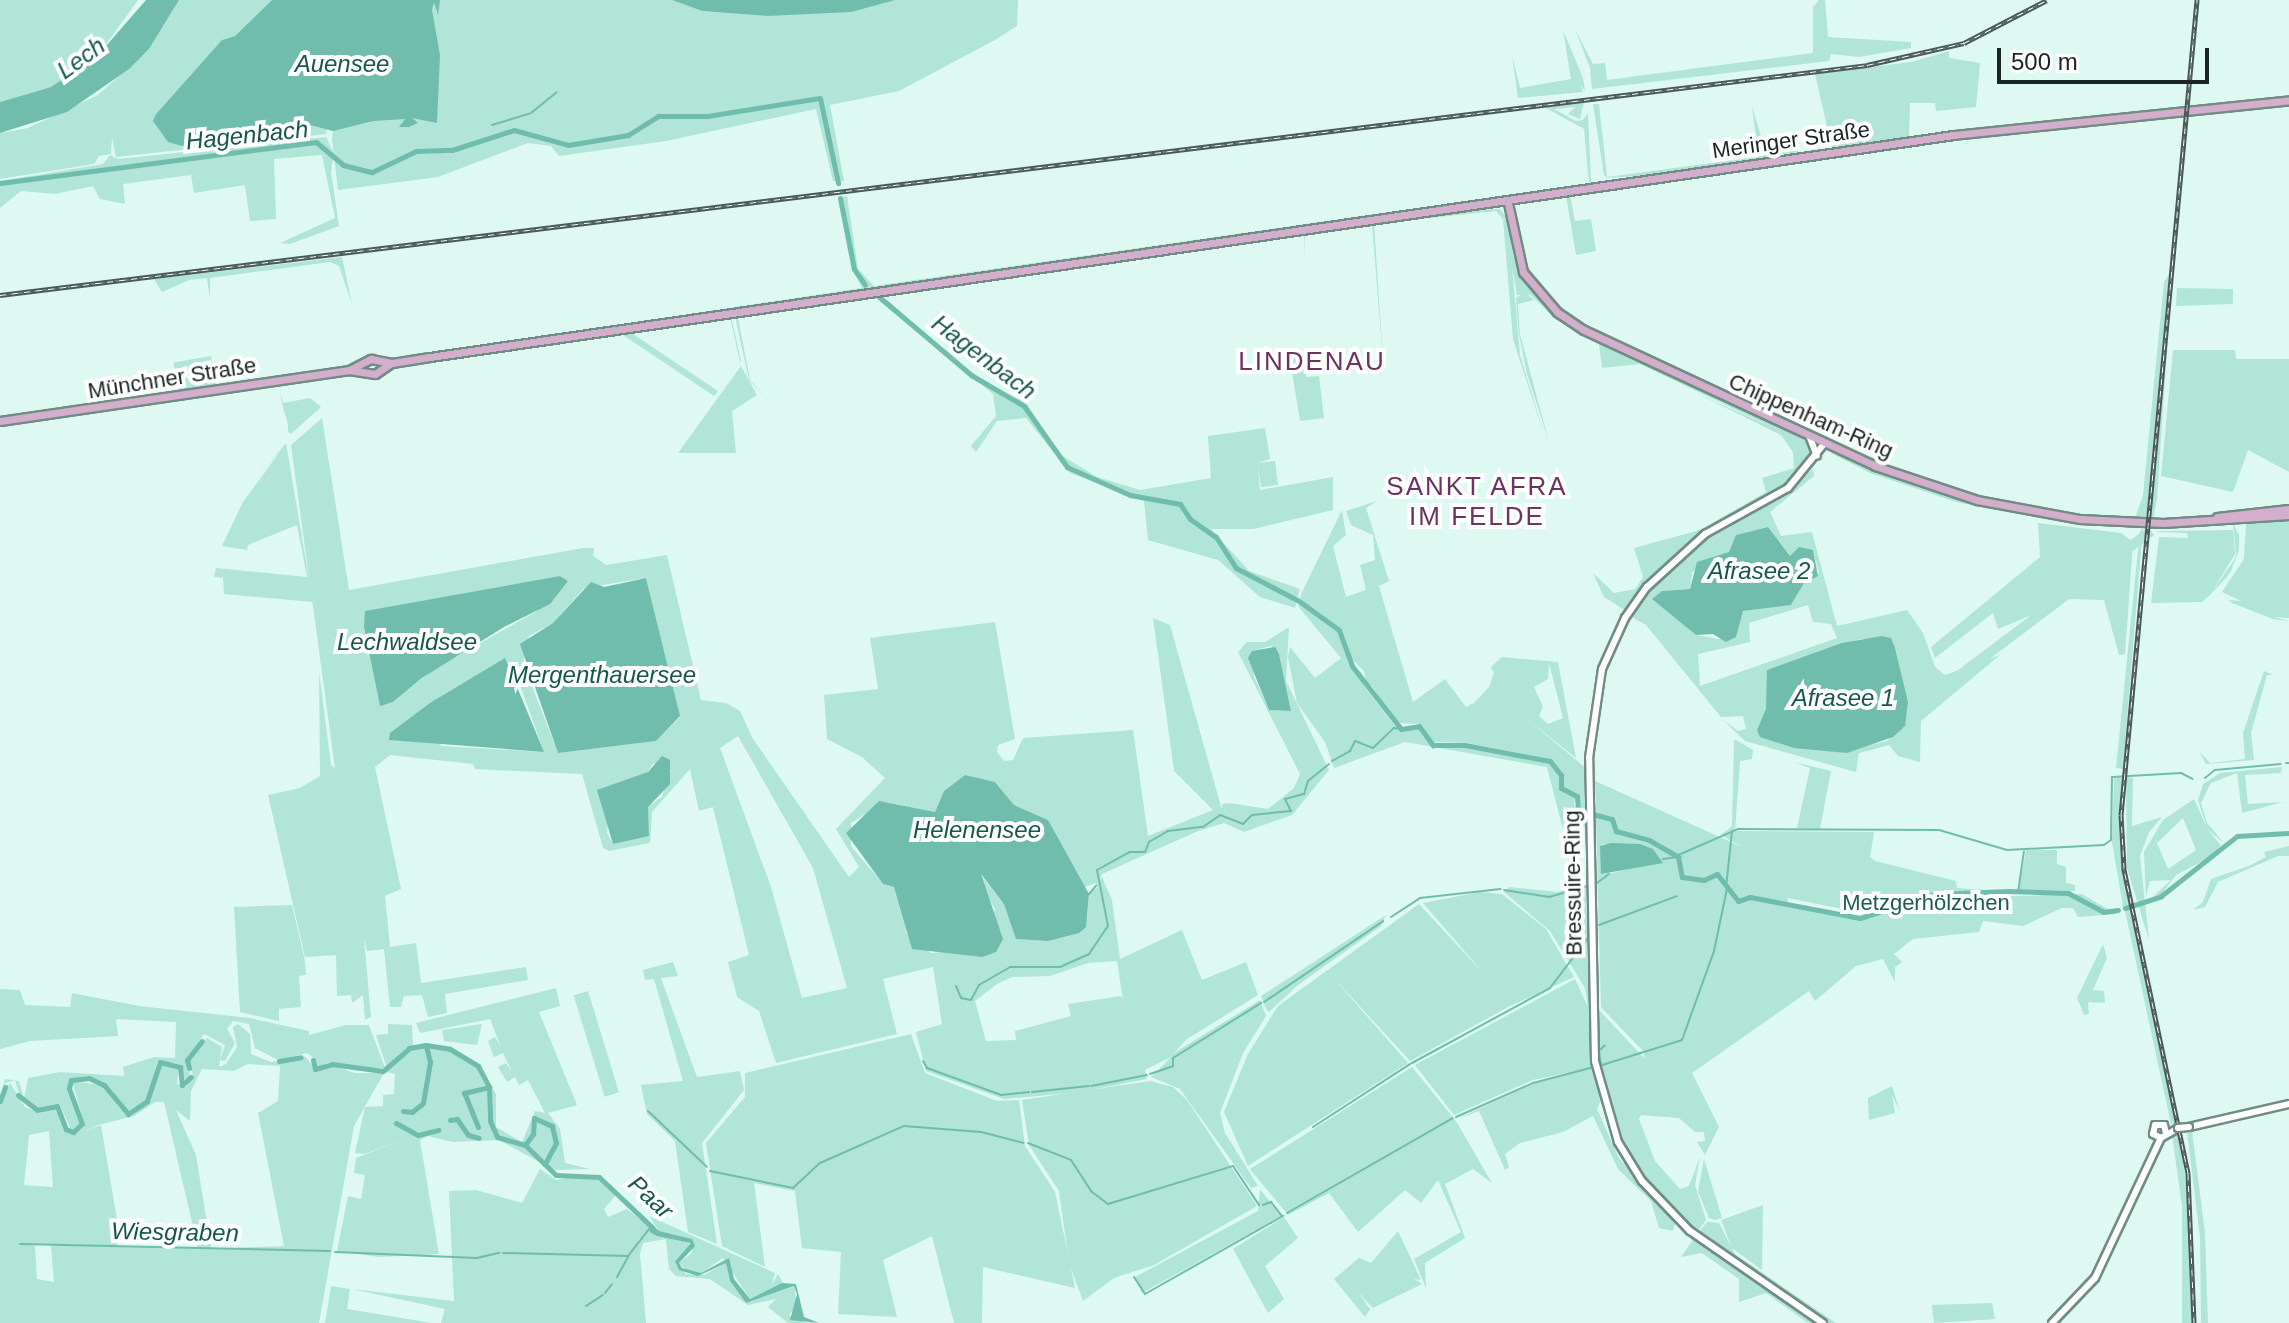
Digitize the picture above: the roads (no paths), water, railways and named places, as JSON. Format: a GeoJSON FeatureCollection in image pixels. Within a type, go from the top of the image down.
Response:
{"type":"FeatureCollection","features":[{"type":"Feature","properties":{"kind":"main road","name":"Meringer Straße"},"geometry":{"type":"LineString","coordinates":[[392,363],[1508,203],[1961,133],[2289,100]]}},
{"type":"Feature","properties":{"kind":"main road","name":"Chippenham-Ring"},"geometry":{"type":"LineString","coordinates":[[1508,203],[1523,272],[1557,312],[1835,449],[1935,488],[2024,511],[2104,521],[2188,522],[2289,512]]}},
{"type":"Feature","properties":{"kind":"main road"},"geometry":{"type":"LineString","coordinates":[[1492,205],[1509,215]]}},
{"type":"Feature","properties":{"kind":"main road"},"geometry":{"type":"LineString","coordinates":[[378,360],[392,363],[379,371],[378,360]]}},
{"type":"Feature","properties":{"kind":"main road","name":"Münchner Straße"},"geometry":{"type":"LineString","coordinates":[[349,370],[378,360]]}},
{"type":"Feature","properties":{"kind":"main road"},"geometry":{"type":"LineString","coordinates":[[367,362],[368,372]]}},
{"type":"Feature","properties":{"kind":"main road","name":"Münchner Straße"},"geometry":{"type":"LineString","coordinates":[[0,421],[349,370],[379,371]]}},
{"type":"Feature","properties":{"kind":"main road"},"geometry":{"type":"LineString","coordinates":[[1810,438],[1816,457],[1835,449]]}},
{"type":"Feature","properties":{"kind":"main road","name":"Bressuire-Ring"},"geometry":{"type":"LineString","coordinates":[[1823,1323],[1690,1231],[1629,1162],[1600,1090],[1594,1028],[1589,811],[1594,699],[1608,653],[1630,611],[1689,545],[1788,488],[1824,444]]}},
{"type":"Feature","properties":{"kind":"main road"},"geometry":{"type":"LineString","coordinates":[[2052,1323],[2103,1265],[2155,1149],[2167,1132],[2289,1104]]}},
{"type":"Feature","properties":{"kind":"water"},"geometry":{"type":"Polygon","coordinates":[[[146,0],[179,0],[149,49],[129,69],[67,112],[0,133],[0,102],[51,87],[99,54],[146,0]]]}},
{"type":"Feature","properties":{"kind":"water","name":"Auensee"},"geometry":{"type":"Polygon","coordinates":[[[272,0],[440,0],[438,15],[434,2],[432,10],[440,55],[437,123],[412,118],[418,123],[399,127],[405,119],[373,121],[333,131],[295,121],[267,133],[219,137],[212,142],[182,146],[168,142],[153,121],[156,114],[222,40],[235,36],[272,0]]]}},
{"type":"Feature","properties":{"kind":"water"},"geometry":{"type":"Polygon","coordinates":[[[672,0],[895,0],[851,12],[767,16],[702,11],[672,0]]]}},
{"type":"Feature","properties":{"kind":"water","name":"Afrasee 2"},"geometry":{"type":"Polygon","coordinates":[[[1768,527],[1790,556],[1799,547],[1813,550],[1818,576],[1804,583],[1791,605],[1743,611],[1736,637],[1726,642],[1713,634],[1696,635],[1652,599],[1662,591],[1690,589],[1697,562],[1729,552],[1736,535],[1768,527]]]}},
{"type":"Feature","properties":{"kind":"water","name":"Lechwaldsee"},"geometry":{"type":"Polygon","coordinates":[[[560,576],[568,581],[550,604],[504,627],[422,678],[393,702],[380,706],[364,627],[365,611],[560,576]]]}},
{"type":"Feature","properties":{"kind":"water","name":"Mergenthauersee"},"geometry":{"type":"Polygon","coordinates":[[[646,578],[680,716],[656,741],[558,753],[520,644],[553,623],[591,582],[604,587],[646,578]]]}},
{"type":"Feature","properties":{"kind":"water","name":"Afrasee 1"},"geometry":{"type":"Polygon","coordinates":[[[1882,636],[1891,638],[1895,648],[1908,702],[1905,726],[1893,737],[1847,753],[1794,748],[1760,737],[1757,730],[1766,709],[1767,670],[1842,643],[1882,636]]]}},
{"type":"Feature","properties":{"kind":"water"},"geometry":{"type":"Polygon","coordinates":[[[1275,647],[1291,711],[1269,710],[1248,658],[1252,651],[1275,647]]]}},
{"type":"Feature","properties":{"kind":"water"},"geometry":{"type":"Polygon","coordinates":[[[505,658],[544,752],[389,740],[390,733],[430,703],[505,658]]]}},
{"type":"Feature","properties":{"kind":"water"},"geometry":{"type":"Polygon","coordinates":[[[662,756],[670,760],[670,784],[648,807],[649,836],[613,844],[597,790],[648,772],[662,756]]]}},
{"type":"Feature","properties":{"kind":"water","name":"Helenensee"},"geometry":{"type":"Polygon","coordinates":[[[965,775],[995,782],[1014,805],[1048,820],[1089,894],[1086,927],[1079,933],[1048,941],[1016,939],[1004,904],[981,874],[1003,939],[996,952],[982,957],[912,949],[894,887],[883,884],[846,833],[879,801],[935,812],[944,791],[965,775]]]}},
{"type":"Feature","properties":{"kind":"water"},"geometry":{"type":"Polygon","coordinates":[[[1611,843],[1640,844],[1653,849],[1663,863],[1601,874],[1600,846],[1611,843]]]}},
{"type":"Feature","properties":{"kind":"water"},"geometry":{"type":"Polygon","coordinates":[[[649,1222],[659,1231],[692,1239],[695,1246],[679,1263],[682,1268],[701,1273],[729,1258],[734,1279],[750,1299],[782,1283],[796,1284],[804,1317],[819,1323],[790,1320],[797,1294],[794,1286],[746,1303],[730,1281],[726,1263],[698,1276],[679,1270],[675,1261],[691,1243],[657,1236],[650,1232],[649,1222]]]}},
{"type":"Feature","properties":{"kind":"waterway"},"geometry":{"type":"LineString","coordinates":[[531,113],[557,92]]}},
{"type":"Feature","properties":{"kind":"waterway","name":"Hagenbach"},"geometry":{"type":"LineString","coordinates":[[0,183],[316,142],[343,165],[372,172],[416,151],[452,150],[514,130],[568,145],[628,135],[658,116],[707,116],[820,98],[838,183]]}},
{"type":"Feature","properties":{"kind":"waterway"},"geometry":{"type":"LineString","coordinates":[[492,125],[529,114]]}},
{"type":"Feature","properties":{"kind":"waterway","name":"Hagenbach"},"geometry":{"type":"LineString","coordinates":[[840,198],[854,269],[865,285]]}},
{"type":"Feature","properties":{"kind":"waterway","name":"Hagenbach"},"geometry":{"type":"LineString","coordinates":[[877,295],[971,375],[1024,406],[1067,467],[1130,495],[1180,504],[1190,519],[1216,537],[1236,568],[1297,600]]}},
{"type":"Feature","properties":{"kind":"waterway"},"geometry":{"type":"LineString","coordinates":[[1299,601],[1339,630],[1352,666],[1401,729],[1419,726],[1433,745],[1465,745],[1550,761],[1561,775],[1561,788],[1577,796],[1578,810],[1612,819],[1616,831],[1649,840],[1678,857],[1682,877],[1704,880],[1717,874],[1738,901],[1750,897],[1860,918],[1934,894],[2008,891],[2068,893],[2103,912],[2118,910]]}},
{"type":"Feature","properties":{"kind":"waterway"},"geometry":{"type":"LineString","coordinates":[[1332,761],[1350,751],[1355,741],[1373,748],[1394,728],[1401,729]]}},
{"type":"Feature","properties":{"kind":"waterway"},"geometry":{"type":"LineString","coordinates":[[956,986],[961,998],[971,1000],[979,985],[1010,967],[1060,967],[1089,954],[1108,926],[1097,870],[1129,852],[1145,852],[1149,842],[1168,831],[1203,827],[1220,815],[1243,824],[1252,815],[1291,811],[1285,799],[1304,794],[1308,781],[1329,764]]}},
{"type":"Feature","properties":{"kind":"waterway"},"geometry":{"type":"LineString","coordinates":[[2205,778],[2215,770],[2281,764]]}},
{"type":"Feature","properties":{"kind":"waterway"},"geometry":{"type":"LineString","coordinates":[[1676,856],[1738,829],[1939,830],[2007,850],[2104,845],[2111,840],[2112,777],[2181,773],[2193,779]]}},
{"type":"Feature","properties":{"kind":"waterway"},"geometry":{"type":"LineString","coordinates":[[1726,888],[1732,831]]}},
{"type":"Feature","properties":{"kind":"waterway"},"geometry":{"type":"LineString","coordinates":[[2125,908],[2161,896],[2237,836],[2289,833]]}},
{"type":"Feature","properties":{"kind":"waterway"},"geometry":{"type":"LineString","coordinates":[[2018,893],[2024,851]]}},
{"type":"Feature","properties":{"kind":"waterway"},"geometry":{"type":"LineString","coordinates":[[1663,859],[1678,857]]}},
{"type":"Feature","properties":{"kind":"waterway"},"geometry":{"type":"LineString","coordinates":[[1597,883],[1609,874]]}},
{"type":"Feature","properties":{"kind":"waterway"},"geometry":{"type":"LineString","coordinates":[[1089,894],[1096,886]]}},
{"type":"Feature","properties":{"kind":"waterway"},"geometry":{"type":"LineString","coordinates":[[1504,890],[1549,897],[1588,886]]}},
{"type":"Feature","properties":{"kind":"waterway"},"geometry":{"type":"LineString","coordinates":[[1391,917],[1420,898],[1501,889]]}},
{"type":"Feature","properties":{"kind":"waterway"},"geometry":{"type":"LineString","coordinates":[[1599,1066],[1682,1040],[1714,951],[1727,889]]}},
{"type":"Feature","properties":{"kind":"waterway"},"geometry":{"type":"LineString","coordinates":[[1599,925],[1677,896]]}},
{"type":"Feature","properties":{"kind":"waterway"},"geometry":{"type":"LineString","coordinates":[[1264,1002],[1383,921]]}},
{"type":"Feature","properties":{"kind":"waterway"},"geometry":{"type":"LineString","coordinates":[[1412,1063],[1550,988],[1588,938]]}},
{"type":"Feature","properties":{"kind":"waterway"},"geometry":{"type":"LineString","coordinates":[[1150,1074],[1173,1066],[1173,1058],[1261,1003]]}},
{"type":"Feature","properties":{"kind":"waterway","name":"Paar"},"geometry":{"type":"LineString","coordinates":[[189,1068],[187,1060],[202,1041]]}},
{"type":"Feature","properties":{"kind":"waterway","name":"Paar"},"geometry":{"type":"LineString","coordinates":[[313,1060],[315,1069],[332,1064],[383,1071],[409,1048],[426,1045],[450,1049],[478,1066],[489,1087]]}},
{"type":"Feature","properties":{"kind":"waterway"},"geometry":{"type":"LineString","coordinates":[[1602,1075],[1599,1051],[1605,1045]]}},
{"type":"Feature","properties":{"kind":"waterway","name":"Paar"},"geometry":{"type":"LineString","coordinates":[[403,1111],[412,1112],[423,1103],[430,1062],[426,1046]]}},
{"type":"Feature","properties":{"kind":"waterway","name":"Paar"},"geometry":{"type":"LineString","coordinates":[[279,1061],[301,1057]]}},
{"type":"Feature","properties":{"kind":"waterway"},"geometry":{"type":"LineString","coordinates":[[923,1061],[927,1068],[1001,1095],[1019,1093]]}},
{"type":"Feature","properties":{"kind":"waterway","name":"Paar"},"geometry":{"type":"LineString","coordinates":[[18,1095],[37,1110],[57,1106],[66,1129],[73,1132],[82,1124],[69,1088],[71,1080],[89,1078],[104,1085],[128,1114],[147,1101],[160,1062],[180,1067],[182,1085],[191,1077]]}},
{"type":"Feature","properties":{"kind":"waterway"},"geometry":{"type":"LineString","coordinates":[[1313,1127],[1410,1064]]}},
{"type":"Feature","properties":{"kind":"waterway"},"geometry":{"type":"LineString","coordinates":[[1456,1117],[1533,1083],[1590,1068]]}},
{"type":"Feature","properties":{"kind":"waterway"},"geometry":{"type":"LineString","coordinates":[[1091,1086],[1147,1075]]}},
{"type":"Feature","properties":{"kind":"waterway"},"geometry":{"type":"LineString","coordinates":[[1032,1092],[1089,1086]]}},
{"type":"Feature","properties":{"kind":"waterway","name":"Paar"},"geometry":{"type":"LineString","coordinates":[[0,1101],[5,1087]]}},
{"type":"Feature","properties":{"kind":"waterway","name":"Paar"},"geometry":{"type":"LineString","coordinates":[[478,1127],[464,1093],[489,1087],[490,1121],[497,1137],[525,1145],[556,1175],[599,1177],[653,1228]]}},
{"type":"Feature","properties":{"kind":"waterway"},"geometry":{"type":"LineString","coordinates":[[1021,1093],[1029,1092]]}},
{"type":"Feature","properties":{"kind":"waterway"},"geometry":{"type":"LineString","coordinates":[[648,1111],[707,1167]]}},
{"type":"Feature","properties":{"kind":"waterway","name":"Paar"},"geometry":{"type":"LineString","coordinates":[[525,1145],[533,1134],[534,1118],[552,1126],[556,1143],[545,1164]]}},
{"type":"Feature","properties":{"kind":"waterway"},"geometry":{"type":"LineString","coordinates":[[1287,1213],[1453,1118]]}},
{"type":"Feature","properties":{"kind":"waterway","name":"Paar"},"geometry":{"type":"LineString","coordinates":[[450,1120],[457,1119],[468,1135],[479,1138]]}},
{"type":"Feature","properties":{"kind":"waterway","name":"Paar"},"geometry":{"type":"LineString","coordinates":[[396,1123],[418,1135],[438,1130]]}},
{"type":"Feature","properties":{"kind":"waterway"},"geometry":{"type":"LineString","coordinates":[[710,1171],[793,1188],[820,1163],[904,1126],[981,1132],[1024,1143]]}},
{"type":"Feature","properties":{"kind":"waterway"},"geometry":{"type":"LineString","coordinates":[[1028,1143],[1071,1160],[1092,1192],[1108,1204],[1233,1166],[1259,1205]]}},
{"type":"Feature","properties":{"kind":"waterway"},"geometry":{"type":"LineString","coordinates":[[1263,1205],[1271,1202],[1282,1216]]}},
{"type":"Feature","properties":{"kind":"waterway"},"geometry":{"type":"LineString","coordinates":[[1134,1277],[1145,1294],[1283,1216]]}},
{"type":"Feature","properties":{"kind":"waterway"},"geometry":{"type":"LineString","coordinates":[[503,1253],[628,1256],[650,1228]]}},
{"type":"Feature","properties":{"kind":"waterway","name":"Wiesgraben"},"geometry":{"type":"LineString","coordinates":[[20,1244],[330,1251]]}},
{"type":"Feature","properties":{"kind":"waterway"},"geometry":{"type":"LineString","coordinates":[[335,1252],[477,1258],[499,1253]]}},
{"type":"Feature","properties":{"kind":"waterway"},"geometry":{"type":"LineString","coordinates":[[617,1277],[628,1257]]}},
{"type":"Feature","properties":{"kind":"waterway"},"geometry":{"type":"LineString","coordinates":[[605,1293],[612,1284]]}},
{"type":"Feature","properties":{"kind":"waterway"},"geometry":{"type":"LineString","coordinates":[[586,1306],[603,1295]]}},
{"type":"Feature","properties":{"kind":"railway"},"geometry":{"type":"LineString","coordinates":[[0,295],[1867,65],[1964,43],[2047,0]]}},
{"type":"Feature","properties":{"kind":"railway"},"geometry":{"type":"LineString","coordinates":[[2194,1323],[2188,1173],[2124,868],[2121,815],[2197,0]]}},
{"type":"Feature","properties":{"kind":"district","name":"LINDENAU"},"geometry":{"type":"Point","coordinates":[1312,362]}},
{"type":"Feature","properties":{"kind":"district","name":"SANKT AFRA IM FELDE"},"geometry":{"type":"Point","coordinates":[1477,502]}},
{"type":"Feature","properties":{"kind":"water label","name":"Lech"},"geometry":{"type":"Point","coordinates":[81,58]}},
{"type":"Feature","properties":{"kind":"park label","name":"Metzgerhölzchen"},"geometry":{"type":"Point","coordinates":[1926,903]}}]}
